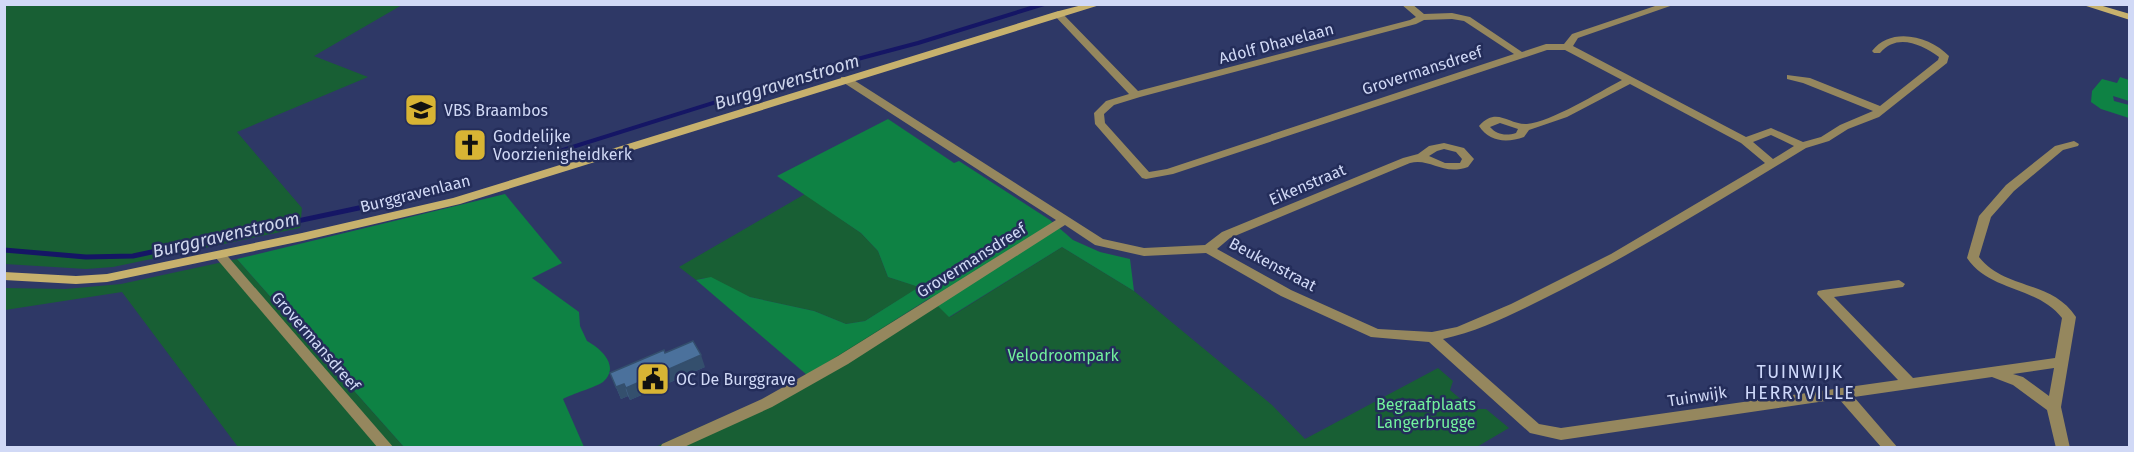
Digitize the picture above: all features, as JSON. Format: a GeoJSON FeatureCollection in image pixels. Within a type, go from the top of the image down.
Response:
{"type":"FeatureCollection","features":[{"type":"Feature","properties":{"kind":"main road","name":"Burggravenlaan"},"geometry":{"type":"LineString","coordinates":[[4,276],[76,280],[107,278],[220,255],[465,198],[845,79],[1058,14],[1099,4]]}},
{"type":"Feature","properties":{"kind":"main road"},"geometry":{"type":"LineString","coordinates":[[2084,4],[2130,16]]}},
{"type":"Feature","properties":{"kind":"street"},"geometry":{"type":"LineString","coordinates":[[1405,4],[1422,17]]}},
{"type":"Feature","properties":{"kind":"street","name":"Grovermansdreef"},"geometry":{"type":"LineString","coordinates":[[1120,148],[1146,176],[1154,176],[1546,47],[1567,47],[1575,36],[1672,5]]}},
{"type":"Feature","properties":{"kind":"street"},"geometry":{"type":"LineString","coordinates":[[1058,14],[1136,95]]}},
{"type":"Feature","properties":{"kind":"street","name":"Adolf Dhavelaan"},"geometry":{"type":"LineString","coordinates":[[1120,148],[1100,124],[1100,113],[1110,103],[1413,22],[1422,17],[1467,19],[1521,55]]}},
{"type":"Feature","properties":{"kind":"street","name":"Beukenstraat"},"geometry":{"type":"LineString","coordinates":[[1063,221],[1099,242],[1126,250],[1164,252],[1208,249],[1286,293],[1376,334],[1432,338],[1469,327],[1576,277],[1615,257],[1802,146],[1825,140],[1844,127],[1865,120],[1943,60],[1944,56],[1926,45],[1904,39],[1892,40],[1880,45],[1877,51]]}},
{"type":"Feature","properties":{"kind":"street"},"geometry":{"type":"LineString","coordinates":[[1567,47],[1745,141],[1772,164]]}},
{"type":"Feature","properties":{"kind":"street"},"geometry":{"type":"LineString","coordinates":[[1791,77],[1806,80],[1880,110]]}},
{"type":"Feature","properties":{"kind":"street","name":"Grovermansdreef"},"geometry":{"type":"LineString","coordinates":[[667,447],[767,403],[843,360],[1063,221],[845,79]]}},
{"type":"Feature","properties":{"kind":"street"},"geometry":{"type":"LineString","coordinates":[[1525,127],[1542,123],[1628,81]]}},
{"type":"Feature","properties":{"kind":"street"},"geometry":{"type":"LineString","coordinates":[[1745,141],[1772,132],[1802,146]]}},
{"type":"Feature","properties":{"kind":"street"},"geometry":{"type":"LineString","coordinates":[[2063,447],[2054,407],[2069,316],[2062,305],[2051,297],[1990,274],[1978,267],[1973,258],[1985,216],[1997,202],[2010,188],[2059,148],[2070,147],[2074,144]]}},
{"type":"Feature","properties":{"kind":"street","name":"Eikenstraat"},"geometry":{"type":"LineString","coordinates":[[1208,249],[1226,235],[1407,160],[1422,157]]}},
{"type":"Feature","properties":{"kind":"street","name":"Grovermansdreef"},"geometry":{"type":"LineString","coordinates":[[220,255],[387,447]]}},
{"type":"Feature","properties":{"kind":"street"},"geometry":{"type":"LineString","coordinates":[[1899,284],[1823,294],[1909,383]]}},
{"type":"Feature","properties":{"kind":"street","name":"Tuinwijk"},"geometry":{"type":"LineString","coordinates":[[1432,338],[1535,429],[1561,434],[2060,362]]}},
{"type":"Feature","properties":{"kind":"street","name":"Tuinwijk"},"geometry":{"type":"LineString","coordinates":[[1991,372],[2018,381],[2054,407]]}},
{"type":"Feature","properties":{"kind":"street"},"geometry":{"type":"LineString","coordinates":[[1842,393],[1891,447]]}},
{"type":"Feature","properties":{"kind":"green space"},"geometry":{"type":"Polygon","coordinates":[[[4,5],[402,5],[314,56],[368,77],[237,132],[302,208],[300,228],[113,267],[86,269],[5,264],[4,5]]]}},
{"type":"Feature","properties":{"kind":"green space"},"geometry":{"type":"Polygon","coordinates":[[[2120,77],[2129,80],[2129,101],[2113,96],[2114,101],[2129,105],[2129,118],[2101,109],[2091,102],[2092,91],[2102,79],[2117,83],[2120,77]]]}},
{"type":"Feature","properties":{"kind":"green space"},"geometry":{"type":"Polygon","coordinates":[[[888,119],[954,163],[959,161],[1050,220],[1073,240],[1100,252],[1130,259],[1134,291],[1062,247],[949,317],[930,298],[807,375],[696,280],[711,277],[750,297],[814,311],[846,324],[865,321],[919,287],[888,277],[878,251],[861,233],[777,176],[888,119]]]}},
{"type":"Feature","properties":{"kind":"green space"},"geometry":{"type":"Polygon","coordinates":[[[505,194],[562,263],[532,278],[579,312],[580,326],[587,341],[603,353],[609,364],[608,376],[603,382],[563,399],[584,447],[404,447],[237,259],[505,194]]]}},
{"type":"Feature","properties":{"kind":"green space"},"geometry":{"type":"Polygon","coordinates":[[[805,194],[861,233],[878,251],[888,277],[920,287],[865,321],[846,324],[814,311],[750,297],[704,278],[696,280],[679,267],[805,194]]]}},
{"type":"Feature","properties":{"kind":"green space","name":"Velodroompark"},"geometry":{"type":"Polygon","coordinates":[[[1062,247],[1134,291],[1272,405],[1305,439],[1438,368],[1453,381],[1450,390],[1472,409],[1486,409],[1509,428],[1475,448],[653,448],[770,396],[931,298],[950,317],[1062,247]]]}},
{"type":"Feature","properties":{"kind":"green space"},"geometry":{"type":"Polygon","coordinates":[[[237,259],[404,447],[238,447],[122,292],[5,310],[5,288],[65,289],[121,284],[237,259]]]}},
{"type":"Feature","properties":{"kind":"building"},"geometry":{"type":"Polygon","coordinates":[[[693,341],[701,355],[626,388],[624,384],[616,387],[610,373],[664,350],[665,353],[693,341]]]}},
{"type":"Feature","properties":{"kind":"waterway","name":"Burggravenstroom"},"geometry":{"type":"LineString","coordinates":[[531,160],[831,66],[918,43],[1044,4]]}},
{"type":"Feature","properties":{"kind":"waterway","name":"Burggravenstroom"},"geometry":{"type":"LineString","coordinates":[[394,200],[446,186]]}},
{"type":"Feature","properties":{"kind":"waterway","name":"Burggravenstroom"},"geometry":{"type":"LineString","coordinates":[[4,250],[86,257],[133,256],[401,199]]}},
{"type":"Feature","properties":{"kind":"place","name":"VBS Braambos"},"geometry":{"type":"Point","coordinates":[421,110]}},
{"type":"Feature","properties":{"kind":"place","name":"Goddelijke Voorzienigheidkerk"},"geometry":{"type":"Point","coordinates":[470,145]}},
{"type":"Feature","properties":{"kind":"place","name":"OC De Burggrave"},"geometry":{"type":"Point","coordinates":[653,379]}},
{"type":"Feature","properties":{"kind":"district","name":"TUINWIJK HERRYVILLE"},"geometry":{"type":"Point","coordinates":[1800,382]}},
{"type":"Feature","properties":{"kind":"park label","name":"Begraafplaats Langerbrugge"},"geometry":{"type":"Point","coordinates":[1426,413]}}]}
